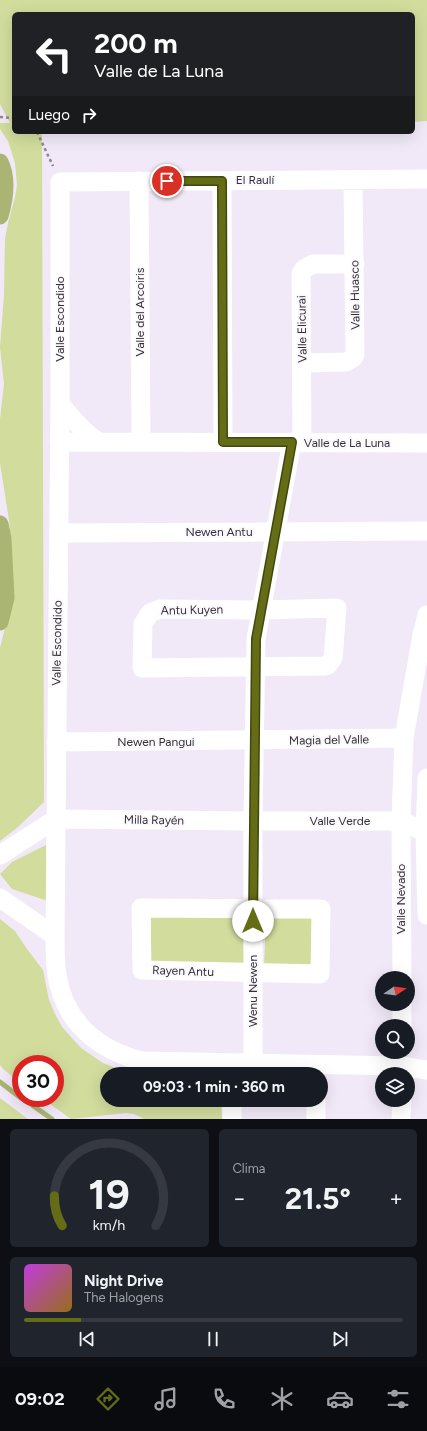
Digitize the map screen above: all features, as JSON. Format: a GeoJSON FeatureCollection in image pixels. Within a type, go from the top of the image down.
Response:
{"type":"FeatureCollection","features":[{"type":"Feature","properties":{"kind":"street","name":"El Raulí"},"geometry":{"type":"LineString","coordinates":[[60,182],[427,179]]}},
{"type":"Feature","properties":{"kind":"street","name":"Valle Huasco"},"geometry":{"type":"LineString","coordinates":[[302,363],[346,362],[355,355],[353,180]]}},
{"type":"Feature","properties":{"kind":"street","name":"Valle del Arcoiris"},"geometry":{"type":"LineString","coordinates":[[139,181],[141,442]]}},
{"type":"Feature","properties":{"kind":"street"},"geometry":{"type":"LineString","coordinates":[[222,181],[223,442]]}},
{"type":"Feature","properties":{"kind":"street","name":"Valle Escondido"},"geometry":{"type":"LineString","coordinates":[[60,182],[60,403],[55,936],[58,982],[65,1003],[81,1028],[103,1046],[115,1053],[142,1061],[219,1067]]}},
{"type":"Feature","properties":{"kind":"street","name":"Valle Elicurai"},"geometry":{"type":"LineString","coordinates":[[297,443],[302,363],[301,274],[302,271],[308,266],[313,264],[354,264]]}},
{"type":"Feature","properties":{"kind":"street"},"geometry":{"type":"LineString","coordinates":[[60,403],[69,416],[98,442]]}},
{"type":"Feature","properties":{"kind":"street","name":"Valle de La Luna"},"geometry":{"type":"LineString","coordinates":[[59,442],[427,443]]}},
{"type":"Feature","properties":{"kind":"street","name":"Wenu Newen"},"geometry":{"type":"LineString","coordinates":[[253,1064],[253,821],[256,639],[275,532],[297,443]]}},
{"type":"Feature","properties":{"kind":"street","name":"Newen Antu"},"geometry":{"type":"LineString","coordinates":[[59,533],[427,531]]}},
{"type":"Feature","properties":{"kind":"street"},"geometry":{"type":"LineString","coordinates":[[256,668],[328,665],[333,658],[338,608],[261,610]]}},
{"type":"Feature","properties":{"kind":"street","name":"Antu Kuyen"},"geometry":{"type":"LineString","coordinates":[[256,668],[142,668],[143,624],[150,613],[160,609],[261,610]]}},
{"type":"Feature","properties":{"kind":"street","name":"Valle Nevado"},"geometry":{"type":"LineString","coordinates":[[402,971],[401,821],[404,738],[422,635],[427,615]]}},
{"type":"Feature","properties":{"kind":"street","name":"Magia del Valle"},"geometry":{"type":"LineString","coordinates":[[255,741],[404,738]]}},
{"type":"Feature","properties":{"kind":"street","name":"Newen Pangui"},"geometry":{"type":"LineString","coordinates":[[56,742],[255,741]]}},
{"type":"Feature","properties":{"kind":"street"},"geometry":{"type":"LineString","coordinates":[[427,778],[425,832],[427,915]]}},
{"type":"Feature","properties":{"kind":"street"},"geometry":{"type":"LineString","coordinates":[[0,855],[56,819]]}},
{"type":"Feature","properties":{"kind":"street","name":"Milla Rayén"},"geometry":{"type":"LineString","coordinates":[[56,819],[253,821]]}},
{"type":"Feature","properties":{"kind":"street","name":"Valle Verde"},"geometry":{"type":"LineString","coordinates":[[253,821],[401,821],[425,832]]}},
{"type":"Feature","properties":{"kind":"street"},"geometry":{"type":"LineString","coordinates":[[0,898],[55,936]]}},
{"type":"Feature","properties":{"kind":"street","name":"Rayen Antu"},"geometry":{"type":"LineString","coordinates":[[253,908],[141,908],[142,970],[253,973]]}},
{"type":"Feature","properties":{"kind":"street"},"geometry":{"type":"LineString","coordinates":[[253,908],[321,909],[320,974],[253,973]]}},
{"type":"Feature","properties":{"kind":"street","name":"Valle Escondido"},"geometry":{"type":"LineString","coordinates":[[237,1067],[253,1064],[291,1067]]}},
{"type":"Feature","properties":{"kind":"street","name":"Valle Escondido"},"geometry":{"type":"LineString","coordinates":[[328,1068],[402,1064],[427,1070]]}},
{"type":"Feature","properties":{"kind":"street"},"geometry":{"type":"LineString","coordinates":[[232,1107],[232,1119]]}},
{"type":"Feature","properties":{"kind":"street"},"geometry":{"type":"LineString","coordinates":[[316,1107],[316,1119]]}},
{"type":"Feature","properties":{"kind":"street"},"geometry":{"type":"LineString","coordinates":[[401,1119],[402,1107]]}},
{"type":"Feature","properties":{"kind":"path"},"geometry":{"type":"LineString","coordinates":[[0,117],[12,118]]}},
{"type":"Feature","properties":{"kind":"path"},"geometry":{"type":"LineString","coordinates":[[38,134],[60,182]]}},
{"type":"Feature","properties":{"kind":"green space"},"geometry":{"type":"Polygon","coordinates":[[[0,0],[427,0],[427,121],[415,122],[415,12],[12,12],[12,134],[42,134],[44,802],[18,827],[0,841],[0,648],[13,595],[9,520],[0,463],[0,419],[4,384],[0,347],[4,295],[5,239],[17,185],[15,163],[8,141],[0,129],[0,123],[10,123],[0,104],[0,0]]]}},
{"type":"Feature","properties":{"kind":"green space"},"geometry":{"type":"Polygon","coordinates":[[[46,845],[48,901],[12,889],[0,874],[12,862],[46,845]]]}},
{"type":"Feature","properties":{"kind":"green space"},"geometry":{"type":"Polygon","coordinates":[[[312,912],[312,969],[264,968],[266,913],[312,912]]]}},
{"type":"Feature","properties":{"kind":"green space"},"geometry":{"type":"Polygon","coordinates":[[[151,915],[243,915],[244,967],[151,966],[151,915]]]}},
{"type":"Feature","properties":{"kind":"green space"},"geometry":{"type":"Polygon","coordinates":[[[0,919],[15,931],[43,970],[49,1000],[62,1027],[81,1048],[103,1063],[114,1067],[100,1067],[100,1107],[221,1107],[222,1119],[144,1119],[134,1114],[126,1113],[71,1119],[54,1107],[64,1107],[64,1055],[12,1055],[12,1076],[0,1065],[0,919]]]}},
{"type":"Feature","properties":{"kind":"green space"},"geometry":{"type":"Polygon","coordinates":[[[0,1098],[28,1119],[0,1119],[0,1098]]]}},
{"type":"Feature","properties":{"kind":"waterway"},"geometry":{"type":"LineString","coordinates":[[0,162],[3,168],[5,182],[0,216]]}},
{"type":"Feature","properties":{"kind":"waterway"},"geometry":{"type":"LineString","coordinates":[[0,524],[3,539],[6,598],[0,622]]}},
{"type":"Feature","properties":{"kind":"waterway"},"geometry":{"type":"LineString","coordinates":[[0,1082],[12,1091]]}},
{"type":"Feature","properties":{"kind":"waterway"},"geometry":{"type":"LineString","coordinates":[[35,1107],[52,1119]]}},
{"type":"Feature","properties":{"kind":"route"},"geometry":{"type":"LineString","coordinates":[[167,181],[222,181],[223,442],[292,442],[256,639],[253,921]]}}]}
